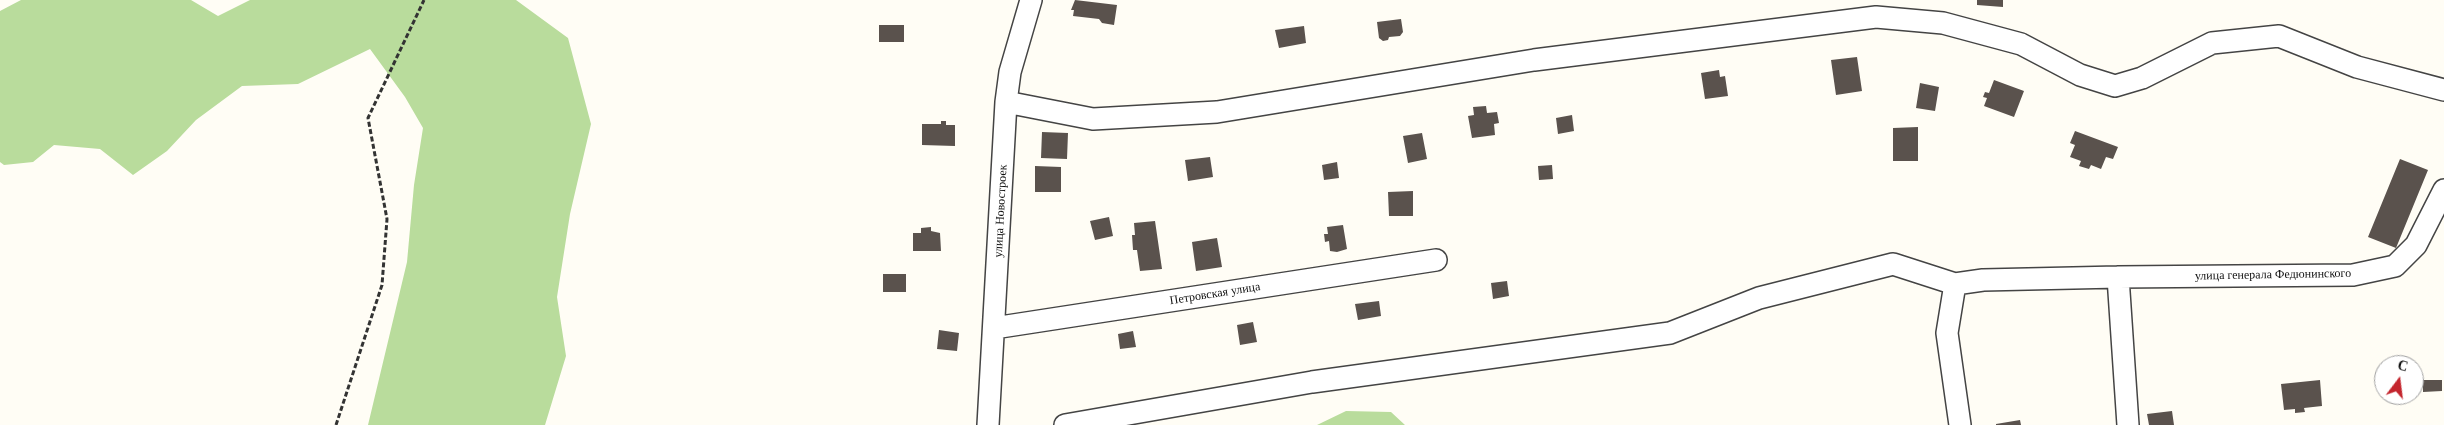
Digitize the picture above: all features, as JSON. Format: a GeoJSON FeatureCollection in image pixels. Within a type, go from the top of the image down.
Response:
{"type":"FeatureCollection","features":[{"type":"Feature","properties":{"kind":"street","name":"улица Новостроек"},"geometry":{"type":"LineString","coordinates":[[988,425],[1006,102],[1010,72],[1030,0]]}},
{"type":"Feature","properties":{"kind":"street"},"geometry":{"type":"LineString","coordinates":[[1006,102],[1093,119],[1217,112],[1534,60],[1876,17],[1943,22],[2021,44],[2080,74],[2115,86],[2142,78],[2212,43],[2279,36],[2357,67],[2444,90]]}},
{"type":"Feature","properties":{"kind":"street","name":"улица генерала Федюнинского"},"geometry":{"type":"LineString","coordinates":[[1955,284],[1983,280],[2353,275],[2395,266],[2416,245],[2444,190]]}},
{"type":"Feature","properties":{"kind":"street","name":"Петровская улица"},"geometry":{"type":"LineString","coordinates":[[994,328],[1436,260]]}},
{"type":"Feature","properties":{"kind":"street"},"geometry":{"type":"LineString","coordinates":[[1065,425],[1312,382],[1670,333],[1759,298],[1893,264],[1955,284],[1947,333],[1960,425]]}},
{"type":"Feature","properties":{"kind":"street"},"geometry":{"type":"LineString","coordinates":[[2118,277],[2128,425]]}},
{"type":"Feature","properties":{"kind":"path"},"geometry":{"type":"LineString","coordinates":[[336,425],[382,285],[387,219],[368,118],[424,0]]}},
{"type":"Feature","properties":{"kind":"green space"},"geometry":{"type":"Polygon","coordinates":[[[21,0],[191,0],[218,16],[250,0],[516,0],[568,38],[591,124],[570,214],[557,297],[566,356],[545,425],[368,425],[407,262],[414,185],[423,128],[405,97],[370,49],[298,84],[242,86],[196,120],[167,151],[133,175],[100,149],[54,145],[33,162],[4,165],[0,162],[0,11],[21,0]]]}},
{"type":"Feature","properties":{"kind":"green space"},"geometry":{"type":"Polygon","coordinates":[[[1346,411],[1391,412],[1405,425],[1317,425],[1346,411]]]}},
{"type":"Feature","properties":{"kind":"building"},"geometry":{"type":"Polygon","coordinates":[[[1075,0],[1117,5],[1114,25],[1102,23],[1099,19],[1073,16],[1074,10],[1071,10],[1075,0]]]}},
{"type":"Feature","properties":{"kind":"building"},"geometry":{"type":"Polygon","coordinates":[[[1977,0],[2003,0],[2003,7],[1977,5],[1977,0]]]}},
{"type":"Feature","properties":{"kind":"building"},"geometry":{"type":"Polygon","coordinates":[[[1401,19],[1403,32],[1400,36],[1389,37],[1388,40],[1383,41],[1379,38],[1377,22],[1401,19]]]}},
{"type":"Feature","properties":{"kind":"building"},"geometry":{"type":"Polygon","coordinates":[[[879,25],[904,25],[904,42],[879,42],[879,25]]]}},
{"type":"Feature","properties":{"kind":"building"},"geometry":{"type":"Polygon","coordinates":[[[1304,26],[1306,43],[1279,48],[1275,30],[1304,26]]]}},
{"type":"Feature","properties":{"kind":"building"},"geometry":{"type":"Polygon","coordinates":[[[1857,57],[1862,91],[1836,95],[1831,60],[1857,57]]]}},
{"type":"Feature","properties":{"kind":"building"},"geometry":{"type":"Polygon","coordinates":[[[1719,70],[1720,77],[1725,76],[1728,96],[1705,99],[1701,73],[1719,70]]]}},
{"type":"Feature","properties":{"kind":"building"},"geometry":{"type":"Polygon","coordinates":[[[1994,80],[2024,91],[2014,117],[1984,106],[1987,98],[1983,97],[1985,92],[1989,93],[1994,80]]]}},
{"type":"Feature","properties":{"kind":"building"},"geometry":{"type":"Polygon","coordinates":[[[1920,83],[1939,87],[1935,111],[1916,108],[1920,83]]]}},
{"type":"Feature","properties":{"kind":"building"},"geometry":{"type":"Polygon","coordinates":[[[1486,106],[1487,113],[1497,112],[1499,123],[1494,124],[1495,135],[1472,138],[1468,116],[1474,115],[1473,107],[1486,106]]]}},
{"type":"Feature","properties":{"kind":"building"},"geometry":{"type":"Polygon","coordinates":[[[1572,115],[1574,131],[1558,134],[1556,118],[1572,115]]]}},
{"type":"Feature","properties":{"kind":"building"},"geometry":{"type":"Polygon","coordinates":[[[941,121],[946,121],[946,125],[955,125],[955,146],[922,145],[922,124],[941,124],[941,121]]]}},
{"type":"Feature","properties":{"kind":"building"},"geometry":{"type":"Polygon","coordinates":[[[1918,127],[1918,161],[1893,161],[1893,128],[1918,127]]]}},
{"type":"Feature","properties":{"kind":"building"},"geometry":{"type":"Polygon","coordinates":[[[2075,131],[2118,147],[2113,159],[2106,157],[2101,169],[2091,165],[2089,169],[2079,166],[2081,161],[2070,157],[2075,145],[2070,143],[2075,131]]]}},
{"type":"Feature","properties":{"kind":"building"},"geometry":{"type":"Polygon","coordinates":[[[1042,132],[1068,133],[1067,159],[1041,158],[1042,132]]]}},
{"type":"Feature","properties":{"kind":"building"},"geometry":{"type":"Polygon","coordinates":[[[1422,133],[1427,159],[1408,163],[1403,136],[1422,133]]]}},
{"type":"Feature","properties":{"kind":"building"},"geometry":{"type":"Polygon","coordinates":[[[1210,157],[1213,177],[1188,181],[1185,160],[1210,157]]]}},
{"type":"Feature","properties":{"kind":"building"},"geometry":{"type":"Polygon","coordinates":[[[2400,159],[2428,170],[2396,248],[2368,237],[2400,159]]]}},
{"type":"Feature","properties":{"kind":"building"},"geometry":{"type":"Polygon","coordinates":[[[1337,162],[1339,178],[1324,180],[1322,165],[1337,162]]]}},
{"type":"Feature","properties":{"kind":"building"},"geometry":{"type":"Polygon","coordinates":[[[1552,165],[1553,179],[1539,180],[1538,166],[1552,165]]]}},
{"type":"Feature","properties":{"kind":"building"},"geometry":{"type":"Polygon","coordinates":[[[1035,166],[1061,167],[1061,192],[1035,192],[1035,166]]]}},
{"type":"Feature","properties":{"kind":"building"},"geometry":{"type":"Polygon","coordinates":[[[1413,191],[1413,216],[1389,216],[1388,192],[1413,191]]]}},
{"type":"Feature","properties":{"kind":"building"},"geometry":{"type":"Polygon","coordinates":[[[1109,217],[1113,236],[1095,240],[1090,221],[1109,217]]]}},
{"type":"Feature","properties":{"kind":"building"},"geometry":{"type":"Polygon","coordinates":[[[1155,221],[1162,269],[1140,271],[1137,250],[1133,250],[1132,235],[1135,235],[1134,223],[1155,221]]]}},
{"type":"Feature","properties":{"kind":"building"},"geometry":{"type":"Polygon","coordinates":[[[1343,225],[1347,249],[1337,252],[1330,251],[1329,241],[1325,242],[1324,234],[1328,234],[1327,227],[1343,225]]]}},
{"type":"Feature","properties":{"kind":"building"},"geometry":{"type":"Polygon","coordinates":[[[931,227],[931,231],[940,233],[941,251],[913,251],[913,233],[921,233],[921,228],[931,227]]]}},
{"type":"Feature","properties":{"kind":"building"},"geometry":{"type":"Polygon","coordinates":[[[1217,238],[1222,267],[1196,271],[1192,242],[1217,238]]]}},
{"type":"Feature","properties":{"kind":"building"},"geometry":{"type":"Polygon","coordinates":[[[883,274],[906,274],[906,292],[883,292],[883,274]]]}},
{"type":"Feature","properties":{"kind":"building"},"geometry":{"type":"Polygon","coordinates":[[[1507,281],[1509,296],[1493,299],[1491,283],[1507,281]]]}},
{"type":"Feature","properties":{"kind":"building"},"geometry":{"type":"Polygon","coordinates":[[[1379,301],[1381,316],[1358,320],[1355,304],[1379,301]]]}},
{"type":"Feature","properties":{"kind":"building"},"geometry":{"type":"Polygon","coordinates":[[[1253,322],[1257,342],[1240,345],[1237,325],[1253,322]]]}},
{"type":"Feature","properties":{"kind":"building"},"geometry":{"type":"Polygon","coordinates":[[[939,330],[959,333],[957,351],[937,349],[939,330]]]}},
{"type":"Feature","properties":{"kind":"building"},"geometry":{"type":"Polygon","coordinates":[[[1133,331],[1136,347],[1120,349],[1118,334],[1133,331]]]}},
{"type":"Feature","properties":{"kind":"building"},"geometry":{"type":"Polygon","coordinates":[[[2320,380],[2322,406],[2304,408],[2305,412],[2295,413],[2295,409],[2284,410],[2281,384],[2320,380]]]}},
{"type":"Feature","properties":{"kind":"building"},"geometry":{"type":"Polygon","coordinates":[[[2424,380],[2442,380],[2442,391],[2424,392],[2424,380]]]}},
{"type":"Feature","properties":{"kind":"building"},"geometry":{"type":"Polygon","coordinates":[[[2172,411],[2174,425],[2149,425],[2147,414],[2172,411]]]}},
{"type":"Feature","properties":{"kind":"building"},"geometry":{"type":"Polygon","coordinates":[[[2020,420],[2021,425],[1996,425],[1996,424],[2020,420]]]}}]}
